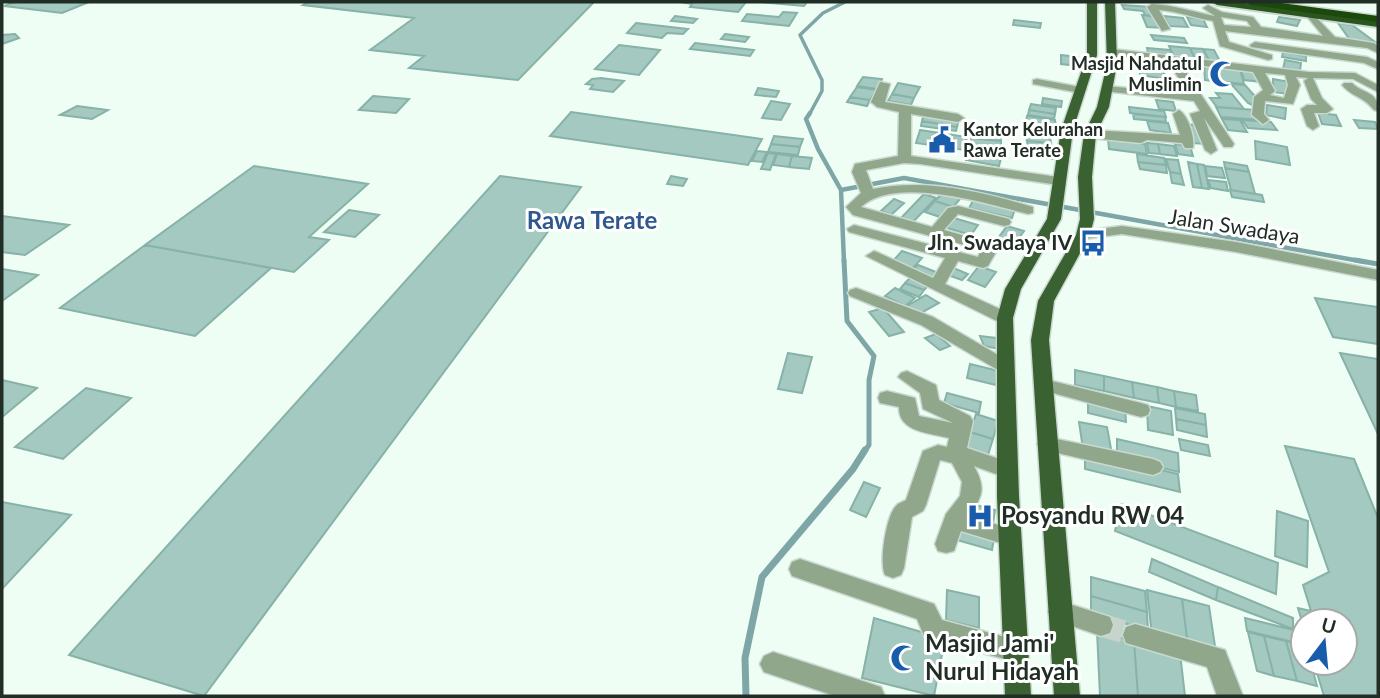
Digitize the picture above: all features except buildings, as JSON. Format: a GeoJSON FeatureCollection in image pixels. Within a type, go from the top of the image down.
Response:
{"type":"FeatureCollection","features":[{"type":"Feature","properties":{"kind":"highway"},"geometry":{"type":"LineString","coordinates":[[1217,2],[1310,15],[1378,17]]}},
{"type":"Feature","properties":{"kind":"highway"},"geometry":{"type":"LineString","coordinates":[[1251,2],[1378,17]]}},
{"type":"Feature","properties":{"kind":"highway"},"geometry":{"type":"LineString","coordinates":[[1288,2],[1378,17]]}},
{"type":"Feature","properties":{"kind":"highway"},"geometry":{"type":"LineString","coordinates":[[1303,2],[1378,17]]}},
{"type":"Feature","properties":{"kind":"main road"},"geometry":{"type":"LineString","coordinates":[[1068,227],[1058,184],[1066,130],[1092,55],[1092,2]]}},
{"type":"Feature","properties":{"kind":"main road"},"geometry":{"type":"LineString","coordinates":[[1066,696],[1040,340],[1046,301],[1068,227],[1085,191],[1090,134],[1107,89],[1112,58],[1110,2]]}},
{"type":"Feature","properties":{"kind":"main road"},"geometry":{"type":"LineString","coordinates":[[1090,18],[1109,21]]}},
{"type":"Feature","properties":{"kind":"main road"},"geometry":{"type":"LineString","coordinates":[[1018,696],[1007,470],[1005,318],[1013,289],[1068,227]]}},
{"type":"Feature","properties":{"kind":"street"},"geometry":{"type":"LineString","coordinates":[[1170,4],[1186,14],[1217,19],[1224,44],[1268,58]]}},
{"type":"Feature","properties":{"kind":"street"},"geometry":{"type":"LineString","coordinates":[[1165,29],[1152,8],[1170,4],[1209,9],[1219,14],[1250,19],[1258,30]]}},
{"type":"Feature","properties":{"kind":"street"},"geometry":{"type":"LineString","coordinates":[[1310,15],[1333,41]]}},
{"type":"Feature","properties":{"kind":"street"},"geometry":{"type":"LineString","coordinates":[[1335,25],[1347,42]]}},
{"type":"Feature","properties":{"kind":"street"},"geometry":{"type":"LineString","coordinates":[[1222,33],[1258,30],[1370,45],[1378,50]]}},
{"type":"Feature","properties":{"kind":"street"},"geometry":{"type":"LineString","coordinates":[[1222,33],[1306,54],[1367,60],[1378,66]]}},
{"type":"Feature","properties":{"kind":"street"},"geometry":{"type":"LineString","coordinates":[[1112,58],[1173,61],[1289,73],[1348,85],[1376,87]]}},
{"type":"Feature","properties":{"kind":"street"},"geometry":{"type":"LineString","coordinates":[[1112,58],[1143,67]]}},
{"type":"Feature","properties":{"kind":"street"},"geometry":{"type":"LineString","coordinates":[[1246,59],[1268,58],[1378,66]]}},
{"type":"Feature","properties":{"kind":"street"},"geometry":{"type":"LineString","coordinates":[[1173,61],[1228,144]]}},
{"type":"Feature","properties":{"kind":"street"},"geometry":{"type":"LineString","coordinates":[[1258,70],[1269,91],[1260,97],[1258,115],[1263,120]]}},
{"type":"Feature","properties":{"kind":"street"},"geometry":{"type":"LineString","coordinates":[[1260,97],[1289,102],[1294,85],[1289,73]]}},
{"type":"Feature","properties":{"kind":"street"},"geometry":{"type":"LineString","coordinates":[[1309,78],[1359,77],[1376,87]]}},
{"type":"Feature","properties":{"kind":"street"},"geometry":{"type":"LineString","coordinates":[[1309,78],[1317,99],[1327,109],[1307,108],[1313,126]]}},
{"type":"Feature","properties":{"kind":"street"},"geometry":{"type":"LineString","coordinates":[[1037,82],[1080,90]]}},
{"type":"Feature","properties":{"kind":"street"},"geometry":{"type":"LineString","coordinates":[[884,83],[877,102],[881,105],[958,118]]}},
{"type":"Feature","properties":{"kind":"street"},"geometry":{"type":"LineString","coordinates":[[1348,85],[1354,92],[1368,95],[1378,108]]}},
{"type":"Feature","properties":{"kind":"street"},"geometry":{"type":"LineString","coordinates":[[1107,89],[1196,98]]}},
{"type":"Feature","properties":{"kind":"street"},"geometry":{"type":"LineString","coordinates":[[1317,99],[1336,101]]}},
{"type":"Feature","properties":{"kind":"street"},"geometry":{"type":"LineString","coordinates":[[904,159],[905,110]]}},
{"type":"Feature","properties":{"kind":"street"},"geometry":{"type":"LineString","coordinates":[[1090,134],[1141,139],[1143,135],[1189,142],[1179,114]]}},
{"type":"Feature","properties":{"kind":"street"},"geometry":{"type":"LineString","coordinates":[[1211,115],[1196,114],[1211,150]]}},
{"type":"Feature","properties":{"kind":"street"},"geometry":{"type":"LineString","coordinates":[[866,192],[859,172],[862,166],[904,159],[1058,184]]}},
{"type":"Feature","properties":{"kind":"street"},"geometry":{"type":"LineString","coordinates":[[855,229],[983,263],[989,248],[980,243],[853,211],[853,207],[866,192],[917,190],[1028,210]]}},
{"type":"Feature","properties":{"kind":"street"},"geometry":{"type":"LineString","coordinates":[[935,232],[953,211],[1004,222]]}},
{"type":"Feature","properties":{"kind":"street","name":"Jalan Swadaya"},"geometry":{"type":"LineString","coordinates":[[1068,227],[1122,230],[1249,250],[1378,275]]}},
{"type":"Feature","properties":{"kind":"street"},"geometry":{"type":"LineString","coordinates":[[936,286],[954,255]]}},
{"type":"Feature","properties":{"kind":"street"},"geometry":{"type":"LineString","coordinates":[[874,256],[1005,318]]}},
{"type":"Feature","properties":{"kind":"street"},"geometry":{"type":"LineString","coordinates":[[856,293],[927,321],[1004,366]]}},
{"type":"Feature","properties":{"kind":"street"},"geometry":{"type":"LineString","coordinates":[[907,377],[929,390],[932,407],[963,421],[957,447],[972,482],[970,498],[954,520],[946,544]]}},
{"type":"Feature","properties":{"kind":"street"},"geometry":{"type":"LineString","coordinates":[[1044,385],[1141,410]]}},
{"type":"Feature","properties":{"kind":"street"},"geometry":{"type":"LineString","coordinates":[[887,398],[908,403],[908,416],[913,421],[957,447],[1007,470]]}},
{"type":"Feature","properties":{"kind":"street"},"geometry":{"type":"LineString","coordinates":[[1048,444],[1153,467]]}},
{"type":"Feature","properties":{"kind":"street"},"geometry":{"type":"LineString","coordinates":[[893,568],[903,512],[915,505],[930,456],[957,447]]}},
{"type":"Feature","properties":{"kind":"street"},"geometry":{"type":"LineString","coordinates":[[954,520],[1010,537]]}},
{"type":"Feature","properties":{"kind":"street"},"geometry":{"type":"LineString","coordinates":[[800,569],[926,611],[933,628],[939,631],[1016,652]]}},
{"type":"Feature","properties":{"kind":"street"},"geometry":{"type":"LineString","coordinates":[[1060,612],[1101,625]]}},
{"type":"Feature","properties":{"kind":"street"},"geometry":{"type":"LineString","coordinates":[[1135,635],[1216,659],[1230,696]]}},
{"type":"Feature","properties":{"kind":"street"},"geometry":{"type":"LineString","coordinates":[[773,664],[873,696]]}},
{"type":"Feature","properties":{"kind":"waterway"},"geometry":{"type":"LineString","coordinates":[[809,115],[822,91],[822,80],[800,35],[823,13],[845,2]]}},
{"type":"Feature","properties":{"kind":"waterway"},"geometry":{"type":"LineString","coordinates":[[810,113],[806,119],[818,149],[841,190]]}},
{"type":"Feature","properties":{"kind":"waterway"},"geometry":{"type":"LineString","coordinates":[[841,190],[904,178],[1365,262]]}},
{"type":"Feature","properties":{"kind":"waterway"},"geometry":{"type":"LineString","coordinates":[[841,190],[844,262]]}},
{"type":"Feature","properties":{"kind":"waterway"},"geometry":{"type":"LineString","coordinates":[[844,260],[847,321],[874,356],[869,380],[869,445],[864,452]]}},
{"type":"Feature","properties":{"kind":"waterway"},"geometry":{"type":"LineString","coordinates":[[1355,260],[1378,264]]}},
{"type":"Feature","properties":{"kind":"waterway"},"geometry":{"type":"LineString","coordinates":[[746,696],[745,658],[762,577],[853,469],[865,450]]}},
{"type":"Feature","properties":{"kind":"tunnel"},"geometry":{"type":"LineString","coordinates":[[1101,625],[1135,635]]}},
{"type":"Feature","properties":{"kind":"place","name":"Masjid Nahdatul Muslimin"},"geometry":{"type":"Point","coordinates":[1223,74]}},
{"type":"Feature","properties":{"kind":"place","name":"Kantor Kelurahan Rawa Terate"},"geometry":{"type":"Point","coordinates":[942,140]}},
{"type":"Feature","properties":{"kind":"place","name":"Jln. Swadaya IV"},"geometry":{"type":"Point","coordinates":[1093,243]}},
{"type":"Feature","properties":{"kind":"place","name":"Posyandu RW 04"},"geometry":{"type":"Point","coordinates":[980,516]}},
{"type":"Feature","properties":{"kind":"place","name":"Masjid Jami' Nurul Hidayah"},"geometry":{"type":"Point","coordinates":[904,658]}},
{"type":"Feature","properties":{"kind":"district","name":"Rawa Terate"},"geometry":{"type":"Point","coordinates":[592,221]}}]}
